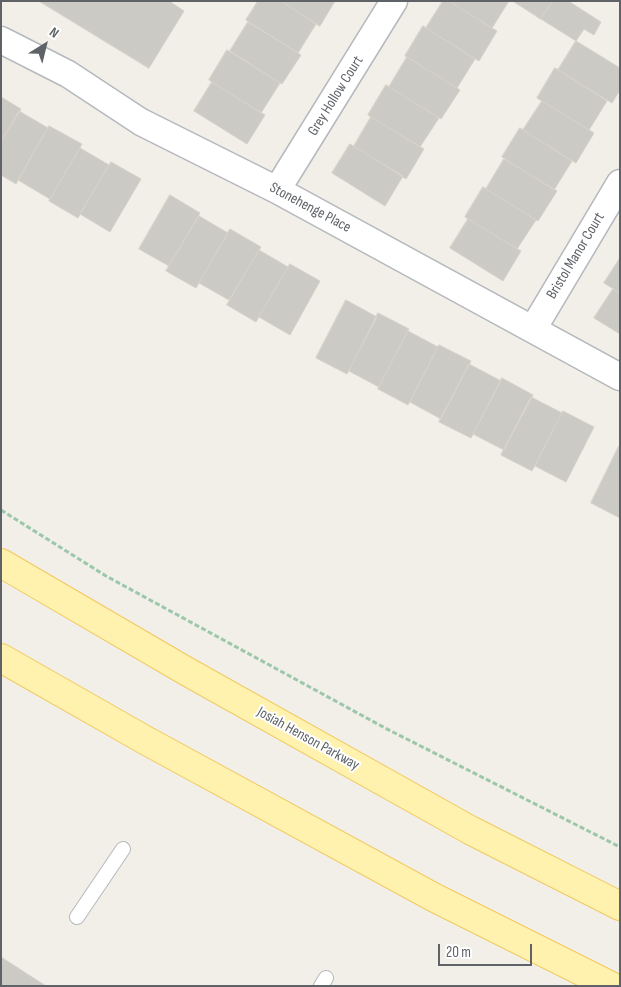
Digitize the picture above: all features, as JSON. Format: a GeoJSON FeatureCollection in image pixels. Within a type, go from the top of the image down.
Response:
{"type":"FeatureCollection","features":[{"type":"Feature","properties":{"kind":"main road","name":"Josiah Henson Parkway"},"geometry":{"type":"LineString","coordinates":[[1,563],[186,671],[461,825],[620,906]]}},
{"type":"Feature","properties":{"kind":"main road"},"geometry":{"type":"LineString","coordinates":[[1,658],[145,740],[435,898],[611,986]]}},
{"type":"Feature","properties":{"kind":"street","name":"Grey Hollow Court"},"geometry":{"type":"LineString","coordinates":[[277,190],[394,1]]}},
{"type":"Feature","properties":{"kind":"street","name":"Stonehenge Place"},"geometry":{"type":"LineString","coordinates":[[1,40],[68,74],[141,122],[277,190],[620,377]]}},
{"type":"Feature","properties":{"kind":"street","name":"Bristol Manor Court"},"geometry":{"type":"LineString","coordinates":[[533,329],[620,183]]}},
{"type":"Feature","properties":{"kind":"lane"},"geometry":{"type":"LineString","coordinates":[[77,917],[123,849]]}},
{"type":"Feature","properties":{"kind":"path"},"geometry":{"type":"LineString","coordinates":[[1,510],[106,576],[384,728],[620,847]]}},
{"type":"Feature","properties":{"kind":"building"},"geometry":{"type":"Polygon","coordinates":[[[39,1],[169,1],[184,11],[149,68],[39,1]]]}},
{"type":"Feature","properties":{"kind":"building"},"geometry":{"type":"Polygon","coordinates":[[[258,1],[281,1],[316,24],[298,53],[246,20],[258,1]]]}},
{"type":"Feature","properties":{"kind":"building"},"geometry":{"type":"Polygon","coordinates":[[[281,1],[335,1],[320,26],[281,1]]]}},
{"type":"Feature","properties":{"kind":"building"},"geometry":{"type":"Polygon","coordinates":[[[443,1],[449,1],[497,31],[479,61],[426,28],[443,1]]]}},
{"type":"Feature","properties":{"kind":"building"},"geometry":{"type":"Polygon","coordinates":[[[449,1],[509,1],[492,28],[449,1]]]}},
{"type":"Feature","properties":{"kind":"building"},"geometry":{"type":"Polygon","coordinates":[[[513,1],[553,1],[541,19],[513,1]]]}},
{"type":"Feature","properties":{"kind":"building"},"geometry":{"type":"Polygon","coordinates":[[[553,1],[568,1],[601,22],[594,35],[584,29],[576,41],[541,19],[553,1]]]}},
{"type":"Feature","properties":{"kind":"building"},"geometry":{"type":"Polygon","coordinates":[[[248,22],[301,55],[282,84],[230,51],[248,22]]]}},
{"type":"Feature","properties":{"kind":"building"},"geometry":{"type":"Polygon","coordinates":[[[423,26],[475,59],[457,88],[405,56],[423,26]]]}},
{"type":"Feature","properties":{"kind":"building"},"geometry":{"type":"Polygon","coordinates":[[[576,41],[620,68],[620,90],[612,103],[558,70],[576,41]]]}},
{"type":"Feature","properties":{"kind":"building"},"geometry":{"type":"Polygon","coordinates":[[[227,50],[280,83],[261,113],[209,80],[227,50]]]}},
{"type":"Feature","properties":{"kind":"building"},"geometry":{"type":"Polygon","coordinates":[[[407,57],[460,90],[441,119],[389,87],[407,57]]]}},
{"type":"Feature","properties":{"kind":"building"},"geometry":{"type":"Polygon","coordinates":[[[555,68],[607,101],[589,130],[537,98],[555,68]]]}},
{"type":"Feature","properties":{"kind":"building"},"geometry":{"type":"Polygon","coordinates":[[[212,82],[265,115],[247,144],[194,111],[212,82]]]}},
{"type":"Feature","properties":{"kind":"building"},"geometry":{"type":"Polygon","coordinates":[[[386,85],[439,118],[420,147],[368,115],[386,85]]]}},
{"type":"Feature","properties":{"kind":"building"},"geometry":{"type":"Polygon","coordinates":[[[1,97],[21,109],[1,142],[1,97]]]}},
{"type":"Feature","properties":{"kind":"building"},"geometry":{"type":"Polygon","coordinates":[[[542,101],[594,133],[576,163],[523,130],[542,101]]]}},
{"type":"Feature","properties":{"kind":"building"},"geometry":{"type":"Polygon","coordinates":[[[19,111],[48,128],[16,184],[1,175],[1,142],[19,111]]]}},
{"type":"Feature","properties":{"kind":"building"},"geometry":{"type":"Polygon","coordinates":[[[371,117],[424,149],[406,179],[354,146],[371,117]]]}},
{"type":"Feature","properties":{"kind":"building"},"geometry":{"type":"Polygon","coordinates":[[[49,126],[82,144],[50,199],[18,180],[49,126]]]}},
{"type":"Feature","properties":{"kind":"building"},"geometry":{"type":"Polygon","coordinates":[[[520,128],[572,161],[554,190],[502,157],[520,128]]]}},
{"type":"Feature","properties":{"kind":"building"},"geometry":{"type":"Polygon","coordinates":[[[350,144],[403,176],[385,206],[332,173],[350,144]]]}},
{"type":"Feature","properties":{"kind":"building"},"geometry":{"type":"Polygon","coordinates":[[[80,148],[109,165],[78,218],[49,201],[80,148]]]}},
{"type":"Feature","properties":{"kind":"building"},"geometry":{"type":"Polygon","coordinates":[[[504,159],[557,191],[538,221],[486,189],[504,159]]]}},
{"type":"Feature","properties":{"kind":"building"},"geometry":{"type":"Polygon","coordinates":[[[111,162],[141,179],[110,232],[80,214],[111,162]]]}},
{"type":"Feature","properties":{"kind":"building"},"geometry":{"type":"Polygon","coordinates":[[[483,187],[536,220],[517,249],[465,217],[483,187]]]}},
{"type":"Feature","properties":{"kind":"building"},"geometry":{"type":"Polygon","coordinates":[[[170,195],[200,213],[169,266],[139,249],[170,195]]]}},
{"type":"Feature","properties":{"kind":"building"},"geometry":{"type":"Polygon","coordinates":[[[199,216],[228,233],[196,288],[166,271],[199,216]]]}},
{"type":"Feature","properties":{"kind":"building"},"geometry":{"type":"Polygon","coordinates":[[[468,219],[521,251],[503,281],[450,248],[468,219]]]}},
{"type":"Feature","properties":{"kind":"building"},"geometry":{"type":"Polygon","coordinates":[[[230,229],[261,247],[229,300],[199,283],[230,229]]]}},
{"type":"Feature","properties":{"kind":"building"},"geometry":{"type":"Polygon","coordinates":[[[259,250],[288,267],[256,322],[227,305],[259,250]]]}},
{"type":"Feature","properties":{"kind":"building"},"geometry":{"type":"Polygon","coordinates":[[[620,258],[620,293],[604,283],[620,258]]]}},
{"type":"Feature","properties":{"kind":"building"},"geometry":{"type":"Polygon","coordinates":[[[290,264],[320,281],[290,335],[259,317],[290,264]]]}},
{"type":"Feature","properties":{"kind":"building"},"geometry":{"type":"Polygon","coordinates":[[[613,289],[620,293],[620,334],[594,318],[613,289]]]}},
{"type":"Feature","properties":{"kind":"building"},"geometry":{"type":"Polygon","coordinates":[[[346,300],[377,317],[347,374],[316,358],[346,300]]]}},
{"type":"Feature","properties":{"kind":"building"},"geometry":{"type":"Polygon","coordinates":[[[378,313],[409,329],[379,387],[349,371],[378,313]]]}},
{"type":"Feature","properties":{"kind":"building"},"geometry":{"type":"Polygon","coordinates":[[[408,331],[438,347],[408,405],[378,389],[408,331]]]}},
{"type":"Feature","properties":{"kind":"building"},"geometry":{"type":"Polygon","coordinates":[[[439,345],[471,361],[441,419],[410,402],[439,345]]]}},
{"type":"Feature","properties":{"kind":"building"},"geometry":{"type":"Polygon","coordinates":[[[469,364],[501,381],[471,438],[439,422],[469,364]]]}},
{"type":"Feature","properties":{"kind":"building"},"geometry":{"type":"Polygon","coordinates":[[[502,378],[533,395],[504,450],[473,434],[502,378]]]}},
{"type":"Feature","properties":{"kind":"building"},"geometry":{"type":"Polygon","coordinates":[[[531,397],[562,413],[532,471],[501,455],[531,397]]]}},
{"type":"Feature","properties":{"kind":"building"},"geometry":{"type":"Polygon","coordinates":[[[563,411],[594,427],[566,482],[535,466],[563,411]]]}},
{"type":"Feature","properties":{"kind":"building"},"geometry":{"type":"Polygon","coordinates":[[[620,446],[620,518],[591,503],[620,446]]]}},
{"type":"Feature","properties":{"kind":"building"},"geometry":{"type":"Polygon","coordinates":[[[1,957],[46,986],[1,986],[1,957]]]}}]}
